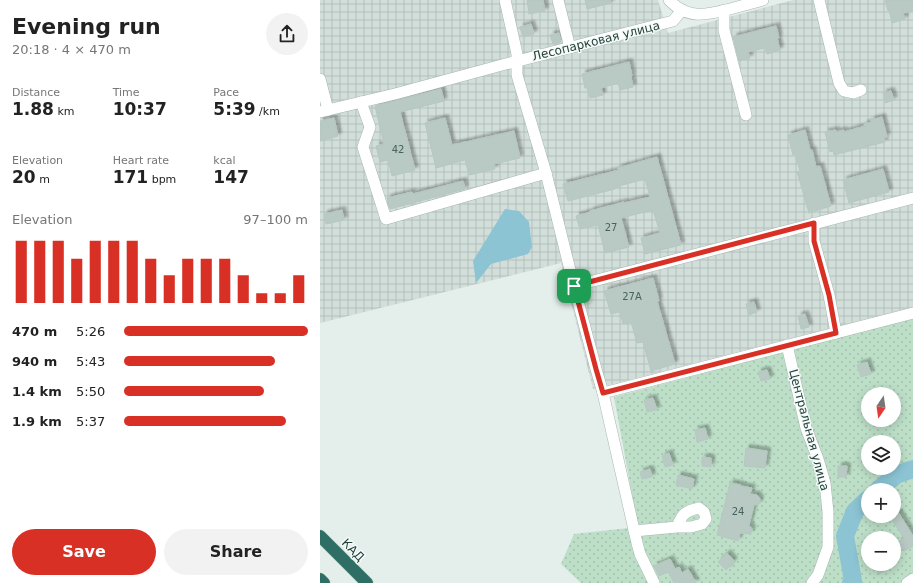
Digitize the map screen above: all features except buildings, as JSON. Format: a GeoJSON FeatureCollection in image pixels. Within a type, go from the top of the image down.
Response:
{"type":"FeatureCollection","features":[{"type":"Feature","properties":{"kind":"highway","name":"КАД"},"geometry":{"type":"LineString","coordinates":[[320,536],[367,583]]}},
{"type":"Feature","properties":{"kind":"highway"},"geometry":{"type":"LineString","coordinates":[[320,579],[324,583]]}},
{"type":"Feature","properties":{"kind":"street"},"geometry":{"type":"LineString","coordinates":[[505,0],[517,54],[517,75],[546,173],[574,286],[603,393],[637,543],[640,554],[654,583]]}},
{"type":"Feature","properties":{"kind":"street"},"geometry":{"type":"LineString","coordinates":[[558,0],[570,48]]}},
{"type":"Feature","properties":{"kind":"street"},"geometry":{"type":"LineString","coordinates":[[669,0],[682,10],[698,14],[709,14],[763,0]]}},
{"type":"Feature","properties":{"kind":"street"},"geometry":{"type":"LineString","coordinates":[[819,0],[839,83],[844,91],[853,93],[861,90]]}},
{"type":"Feature","properties":{"kind":"street","name":"Лесопарковая улица"},"geometry":{"type":"LineString","coordinates":[[324,111],[673,21],[682,10]]}},
{"type":"Feature","properties":{"kind":"street"},"geometry":{"type":"LineString","coordinates":[[724,10],[724,30],[746,115]]}},
{"type":"Feature","properties":{"kind":"street"},"geometry":{"type":"LineString","coordinates":[[320,79],[324,111]]}},
{"type":"Feature","properties":{"kind":"street"},"geometry":{"type":"LineString","coordinates":[[361,102],[370,127],[363,147],[386,219],[546,173]]}},
{"type":"Feature","properties":{"kind":"street"},"geometry":{"type":"LineString","coordinates":[[574,286],[913,198]]}},
{"type":"Feature","properties":{"kind":"street"},"geometry":{"type":"LineString","coordinates":[[814,223],[814,241],[829,295],[836,333]]}},
{"type":"Feature","properties":{"kind":"street"},"geometry":{"type":"LineString","coordinates":[[603,393],[913,312]]}},
{"type":"Feature","properties":{"kind":"street","name":"Центральная улица"},"geometry":{"type":"LineString","coordinates":[[787,345],[806,428],[818,459],[825,483],[828,512],[828,547],[818,575],[812,583]]}},
{"type":"Feature","properties":{"kind":"street"},"geometry":{"type":"LineString","coordinates":[[634,531],[677,527]]}},
{"type":"Feature","properties":{"kind":"street"},"geometry":{"type":"LineString","coordinates":[[907,583],[913,579]]}},
{"type":"Feature","properties":{"kind":"shaded area"},"geometry":{"type":"Polygon","coordinates":[[[320,0],[658,0],[668,33],[793,0],[913,0],[913,307],[593,389],[561,263],[320,323],[320,0]]]}},
{"type":"Feature","properties":{"kind":"green space"},"geometry":{"type":"Polygon","coordinates":[[[913,318],[913,583],[581,583],[561,564],[574,534],[638,527],[614,397],[913,318]]]}},
{"type":"Feature","properties":{"kind":"water"},"geometry":{"type":"Polygon","coordinates":[[[505,209],[519,211],[529,222],[532,247],[528,254],[491,264],[476,283],[473,261],[505,209]]]}},
{"type":"Feature","properties":{"kind":"waterway"},"geometry":{"type":"LineString","coordinates":[[886,483],[896,475],[913,469]]}},
{"type":"Feature","properties":{"kind":"waterway"},"geometry":{"type":"LineString","coordinates":[[851,583],[853,581],[845,536],[855,511],[861,505]]}},
{"type":"Feature","properties":{"kind":"route"},"geometry":{"type":"LineString","coordinates":[[814,223],[814,241],[829,295],[836,333],[603,393],[574,286],[814,223]]}}]}
